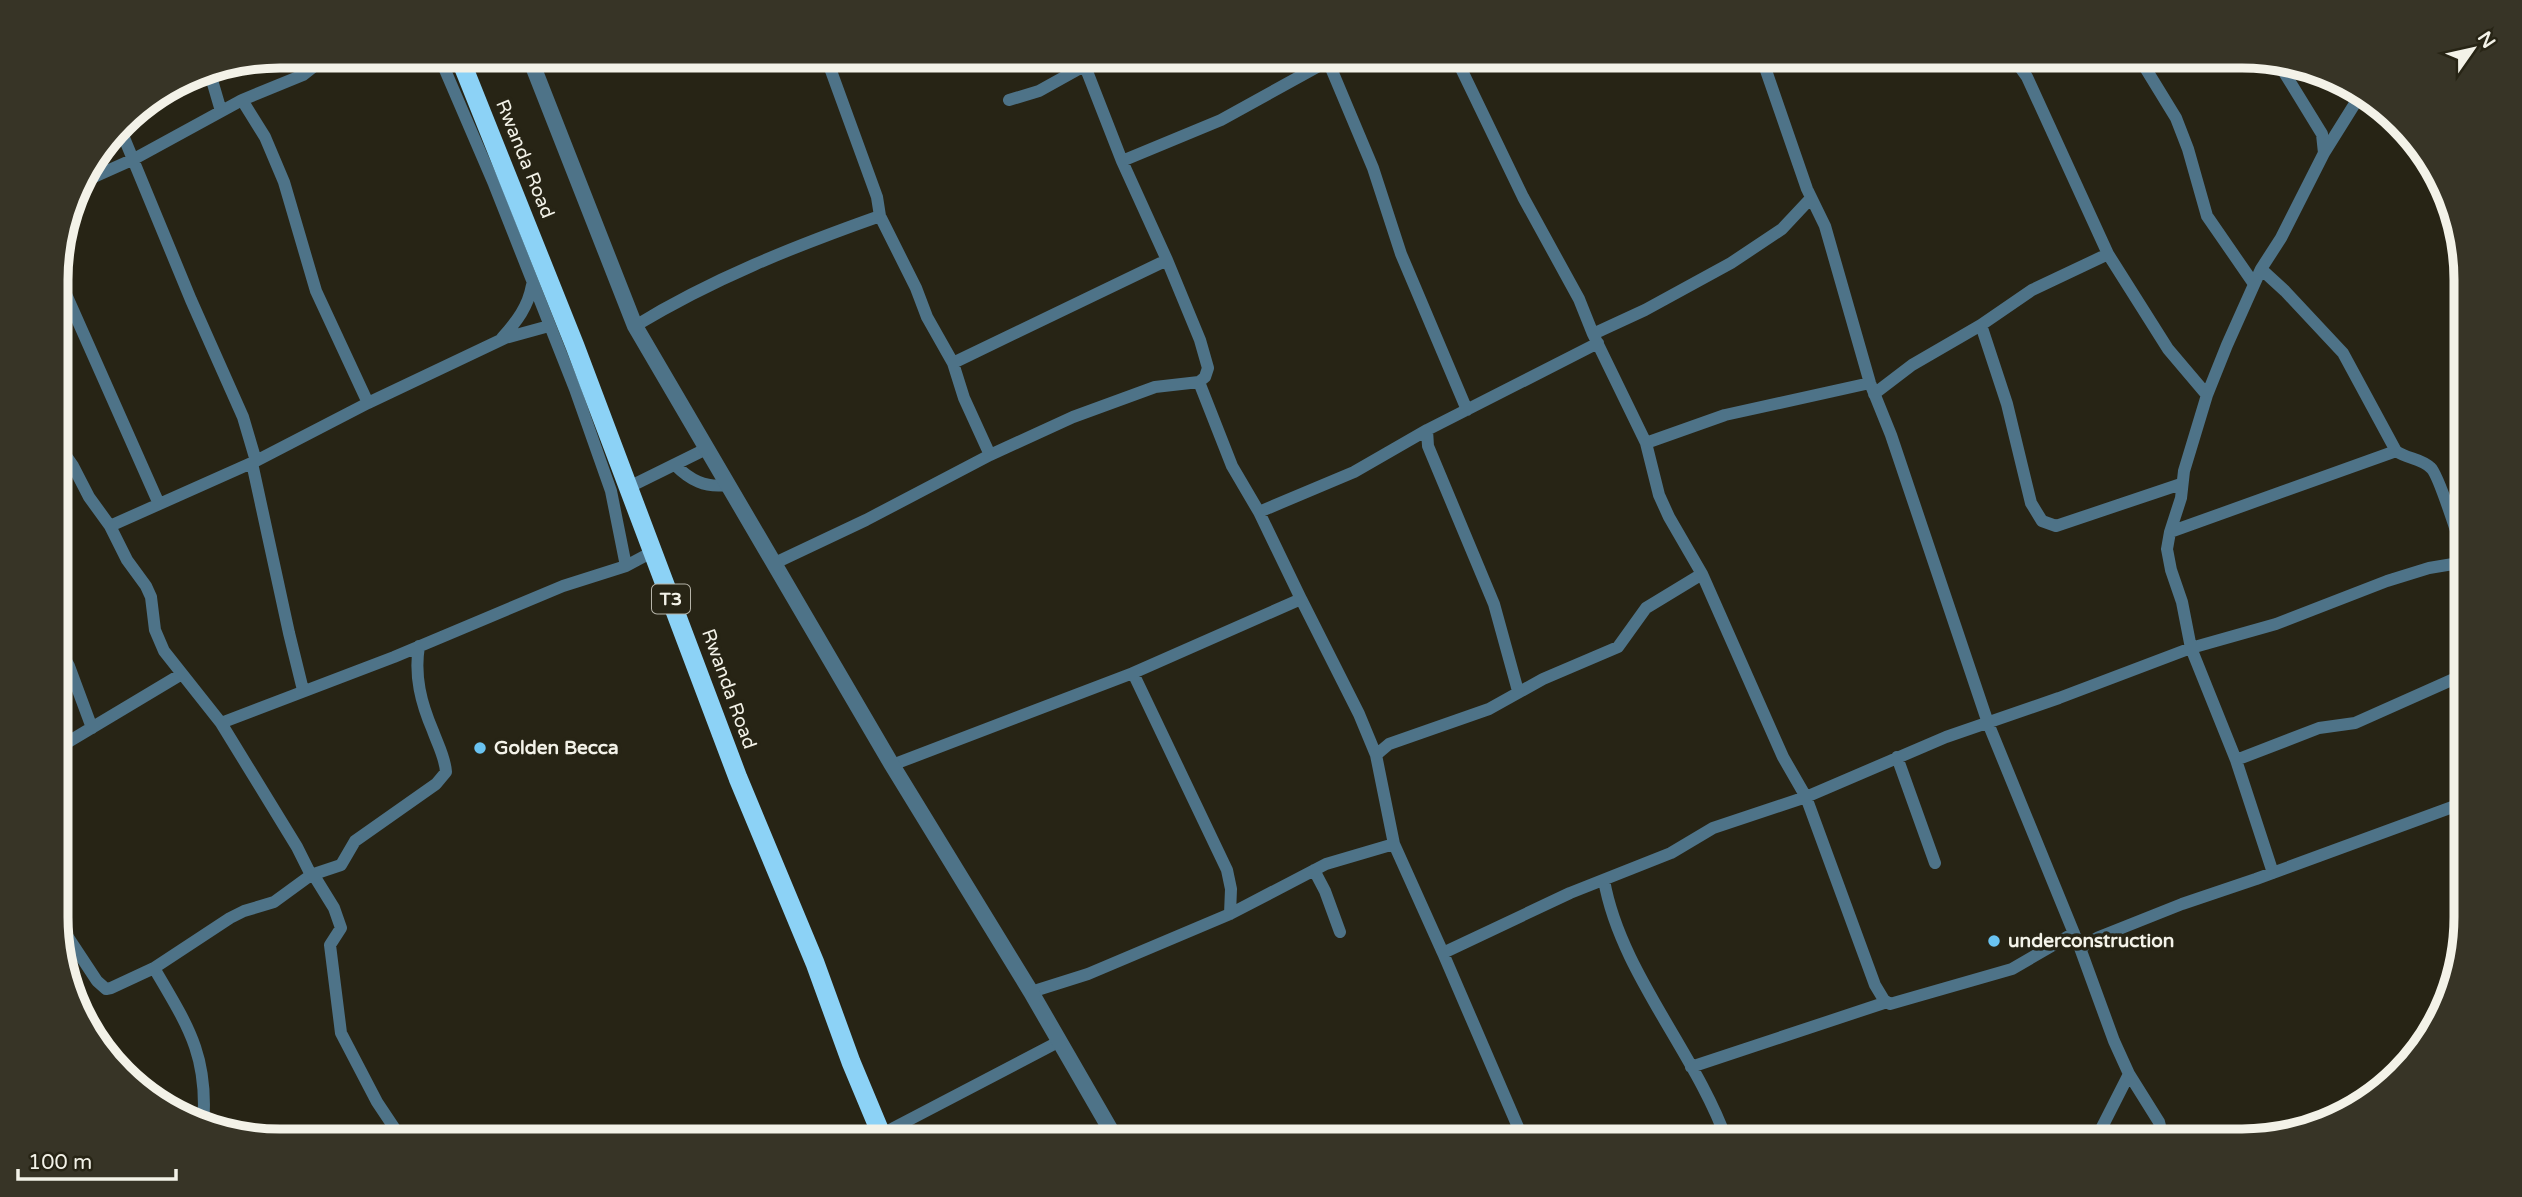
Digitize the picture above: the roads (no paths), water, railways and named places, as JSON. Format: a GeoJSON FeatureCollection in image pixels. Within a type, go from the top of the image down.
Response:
{"type":"FeatureCollection","features":[{"type":"Feature","properties":{"kind":"highway","name":"Rwanda Road"},"geometry":{"type":"LineString","coordinates":[[464,69],[629,486],[738,778],[815,963],[877,1129]]}},
{"type":"Feature","properties":{"kind":"street"},"geometry":{"type":"LineString","coordinates":[[1122,161],[1220,120],[1313,68]]}},
{"type":"Feature","properties":{"kind":"street"},"geometry":{"type":"LineString","coordinates":[[1336,68],[1401,254],[1467,410]]}},
{"type":"Feature","properties":{"kind":"street"},"geometry":{"type":"LineString","coordinates":[[1461,68],[1517,185],[1579,299],[1595,339],[1646,443],[1659,495],[1702,574],[1783,757],[1806,797],[1875,985],[1887,1002]]}},
{"type":"Feature","properties":{"kind":"street"},"geometry":{"type":"LineString","coordinates":[[1765,68],[1811,198],[1825,226],[1872,388],[1891,435],[1988,723],[2129,1074],[2161,1128]]}},
{"type":"Feature","properties":{"kind":"street"},"geometry":{"type":"LineString","coordinates":[[2020,68],[2108,254],[2168,349],[2207,395]]}},
{"type":"Feature","properties":{"kind":"street"},"geometry":{"type":"LineString","coordinates":[[2145,68],[2176,118],[2207,216],[2254,284]]}},
{"type":"Feature","properties":{"kind":"street"},"geometry":{"type":"LineString","coordinates":[[96,176],[134,159],[242,100],[303,75],[311,69]]}},
{"type":"Feature","properties":{"kind":"street"},"geometry":{"type":"LineString","coordinates":[[445,69],[494,184],[605,471],[626,566]]}},
{"type":"Feature","properties":{"kind":"street"},"geometry":{"type":"LineString","coordinates":[[534,69],[635,326],[806,620],[1111,1129]]}},
{"type":"Feature","properties":{"kind":"street"},"geometry":{"type":"LineString","coordinates":[[832,69],[877,197],[880,216],[916,288],[927,317],[953,363],[964,398],[990,456]]}},
{"type":"Feature","properties":{"kind":"street"},"geometry":{"type":"LineString","coordinates":[[1009,100],[1039,91],[1072,69]]}},
{"type":"Feature","properties":{"kind":"street"},"geometry":{"type":"LineString","coordinates":[[775,564],[990,456],[1116,400],[1155,387],[1199,382],[1205,377],[1208,368],[1200,340],[1122,161],[1086,69]]}},
{"type":"Feature","properties":{"kind":"street"},"geometry":{"type":"LineString","coordinates":[[2284,72],[2322,134],[2324,153]]}},
{"type":"Feature","properties":{"kind":"street"},"geometry":{"type":"LineString","coordinates":[[212,80],[221,111]]}},
{"type":"Feature","properties":{"kind":"street"},"geometry":{"type":"LineString","coordinates":[[242,100],[265,137],[284,182],[316,291],[368,403]]}},
{"type":"Feature","properties":{"kind":"street"},"geometry":{"type":"LineString","coordinates":[[2273,873],[2236,760],[2191,648],[2167,549],[2181,484],[2207,395],[2261,269],[2281,238],[2324,153],[2356,102]]}},
{"type":"Feature","properties":{"kind":"street"},"geometry":{"type":"LineString","coordinates":[[124,137],[191,300],[243,417],[303,690]]}},
{"type":"Feature","properties":{"kind":"street"},"geometry":{"type":"LineString","coordinates":[[1259,512],[1354,472],[1764,243],[1782,229],[1811,198]]}},
{"type":"Feature","properties":{"kind":"street"},"geometry":{"type":"LineString","coordinates":[[635,326],[695,292],[777,254],[880,216]]}},
{"type":"Feature","properties":{"kind":"street"},"geometry":{"type":"LineString","coordinates":[[1646,443],[1725,415],[1872,388],[1981,325],[2032,290],[2108,254]]}},
{"type":"Feature","properties":{"kind":"street"},"geometry":{"type":"LineString","coordinates":[[953,363],[1167,260]]}},
{"type":"Feature","properties":{"kind":"street"},"geometry":{"type":"LineString","coordinates":[[2261,269],[2343,352],[2396,451],[2433,469],[2454,529]]}},
{"type":"Feature","properties":{"kind":"street"},"geometry":{"type":"LineString","coordinates":[[500,340],[524,312],[530,300],[532,285]]}},
{"type":"Feature","properties":{"kind":"street"},"geometry":{"type":"LineString","coordinates":[[69,301],[159,503]]}},
{"type":"Feature","properties":{"kind":"street"},"geometry":{"type":"LineString","coordinates":[[1981,325],[2007,404],[2031,503],[2042,521],[2056,526],[2181,484]]}},
{"type":"Feature","properties":{"kind":"street"},"geometry":{"type":"LineString","coordinates":[[110,526],[254,462],[368,403],[500,340],[526,330],[549,326]]}},
{"type":"Feature","properties":{"kind":"street"},"geometry":{"type":"LineString","coordinates":[[1199,382],[1232,466],[1259,512],[1359,714],[1376,755],[1394,844],[1519,1128]]}},
{"type":"Feature","properties":{"kind":"street"},"geometry":{"type":"LineString","coordinates":[[1427,430],[1428,446],[1433,459],[1494,604],[1518,691]]}},
{"type":"Feature","properties":{"kind":"street"},"geometry":{"type":"LineString","coordinates":[[629,486],[706,449]]}},
{"type":"Feature","properties":{"kind":"street"},"geometry":{"type":"LineString","coordinates":[[2169,533],[2396,451]]}},
{"type":"Feature","properties":{"kind":"street"},"geometry":{"type":"LineString","coordinates":[[69,460],[89,497],[110,526],[127,560],[146,586],[151,597],[158,640],[180,675],[220,723],[334,908],[341,928],[330,945],[341,1033],[377,1102],[395,1129]]}},
{"type":"Feature","properties":{"kind":"street"},"geometry":{"type":"LineString","coordinates":[[675,465],[687,477],[701,484],[727,485]]}},
{"type":"Feature","properties":{"kind":"street"},"geometry":{"type":"LineString","coordinates":[[220,723],[419,646],[563,586],[626,566],[654,551]]}},
{"type":"Feature","properties":{"kind":"street"},"geometry":{"type":"LineString","coordinates":[[1443,953],[1570,893],[1671,853],[1713,828],[1806,797],[1947,737],[2191,648],[2276,624],[2387,580],[2454,562]]}},
{"type":"Feature","properties":{"kind":"street"},"geometry":{"type":"LineString","coordinates":[[1376,755],[1389,744],[1489,709],[1518,691],[1618,647],[1646,608],[1702,574]]}},
{"type":"Feature","properties":{"kind":"street"},"geometry":{"type":"LineString","coordinates":[[892,765],[1133,673],[1301,599]]}},
{"type":"Feature","properties":{"kind":"street"},"geometry":{"type":"LineString","coordinates":[[70,940],[97,981],[106,989],[140,977],[230,918],[274,902],[312,874],[341,864],[355,841],[436,784],[446,772],[446,760],[429,722],[416,676],[419,646]]}},
{"type":"Feature","properties":{"kind":"street"},"geometry":{"type":"LineString","coordinates":[[68,665],[92,728]]}},
{"type":"Feature","properties":{"kind":"street"},"geometry":{"type":"LineString","coordinates":[[1133,673],[1227,870],[1231,889],[1230,914]]}},
{"type":"Feature","properties":{"kind":"street"},"geometry":{"type":"LineString","coordinates":[[68,742],[180,675]]}},
{"type":"Feature","properties":{"kind":"street"},"geometry":{"type":"LineString","coordinates":[[2236,760],[2319,728],[2355,723],[2454,679]]}},
{"type":"Feature","properties":{"kind":"street"},"geometry":{"type":"LineString","coordinates":[[1897,757],[1935,863]]}},
{"type":"Feature","properties":{"kind":"street"},"geometry":{"type":"LineString","coordinates":[[2080,948],[2099,937],[2182,904],[2454,806]]}},
{"type":"Feature","properties":{"kind":"street"},"geometry":{"type":"LineString","coordinates":[[1031,992],[1088,974],[1230,914],[1314,870],[1349,855],[1394,844]]}},
{"type":"Feature","properties":{"kind":"street"},"geometry":{"type":"LineString","coordinates":[[1314,870],[1340,932]]}},
{"type":"Feature","properties":{"kind":"street"},"geometry":{"type":"LineString","coordinates":[[1604,880],[1609,908],[1637,967],[1717,1113],[1722,1128]]}},
{"type":"Feature","properties":{"kind":"street"},"geometry":{"type":"LineString","coordinates":[[1691,1067],[1887,1002],[1890,1004],[2012,969],[2074,933]]}},
{"type":"Feature","properties":{"kind":"street"},"geometry":{"type":"LineString","coordinates":[[154,968],[186,1024],[198,1052],[204,1074],[204,1114]]}},
{"type":"Feature","properties":{"kind":"street"},"geometry":{"type":"LineString","coordinates":[[900,1129],[1060,1041]]}},
{"type":"Feature","properties":{"kind":"street"},"geometry":{"type":"LineString","coordinates":[[2102,1128],[2129,1074]]}},
{"type":"Feature","properties":{"kind":"place","name":"Golden Becca"},"geometry":{"type":"Point","coordinates":[480,748]}},
{"type":"Feature","properties":{"kind":"place","name":"underconstruction"},"geometry":{"type":"Point","coordinates":[1994,941]}}]}
